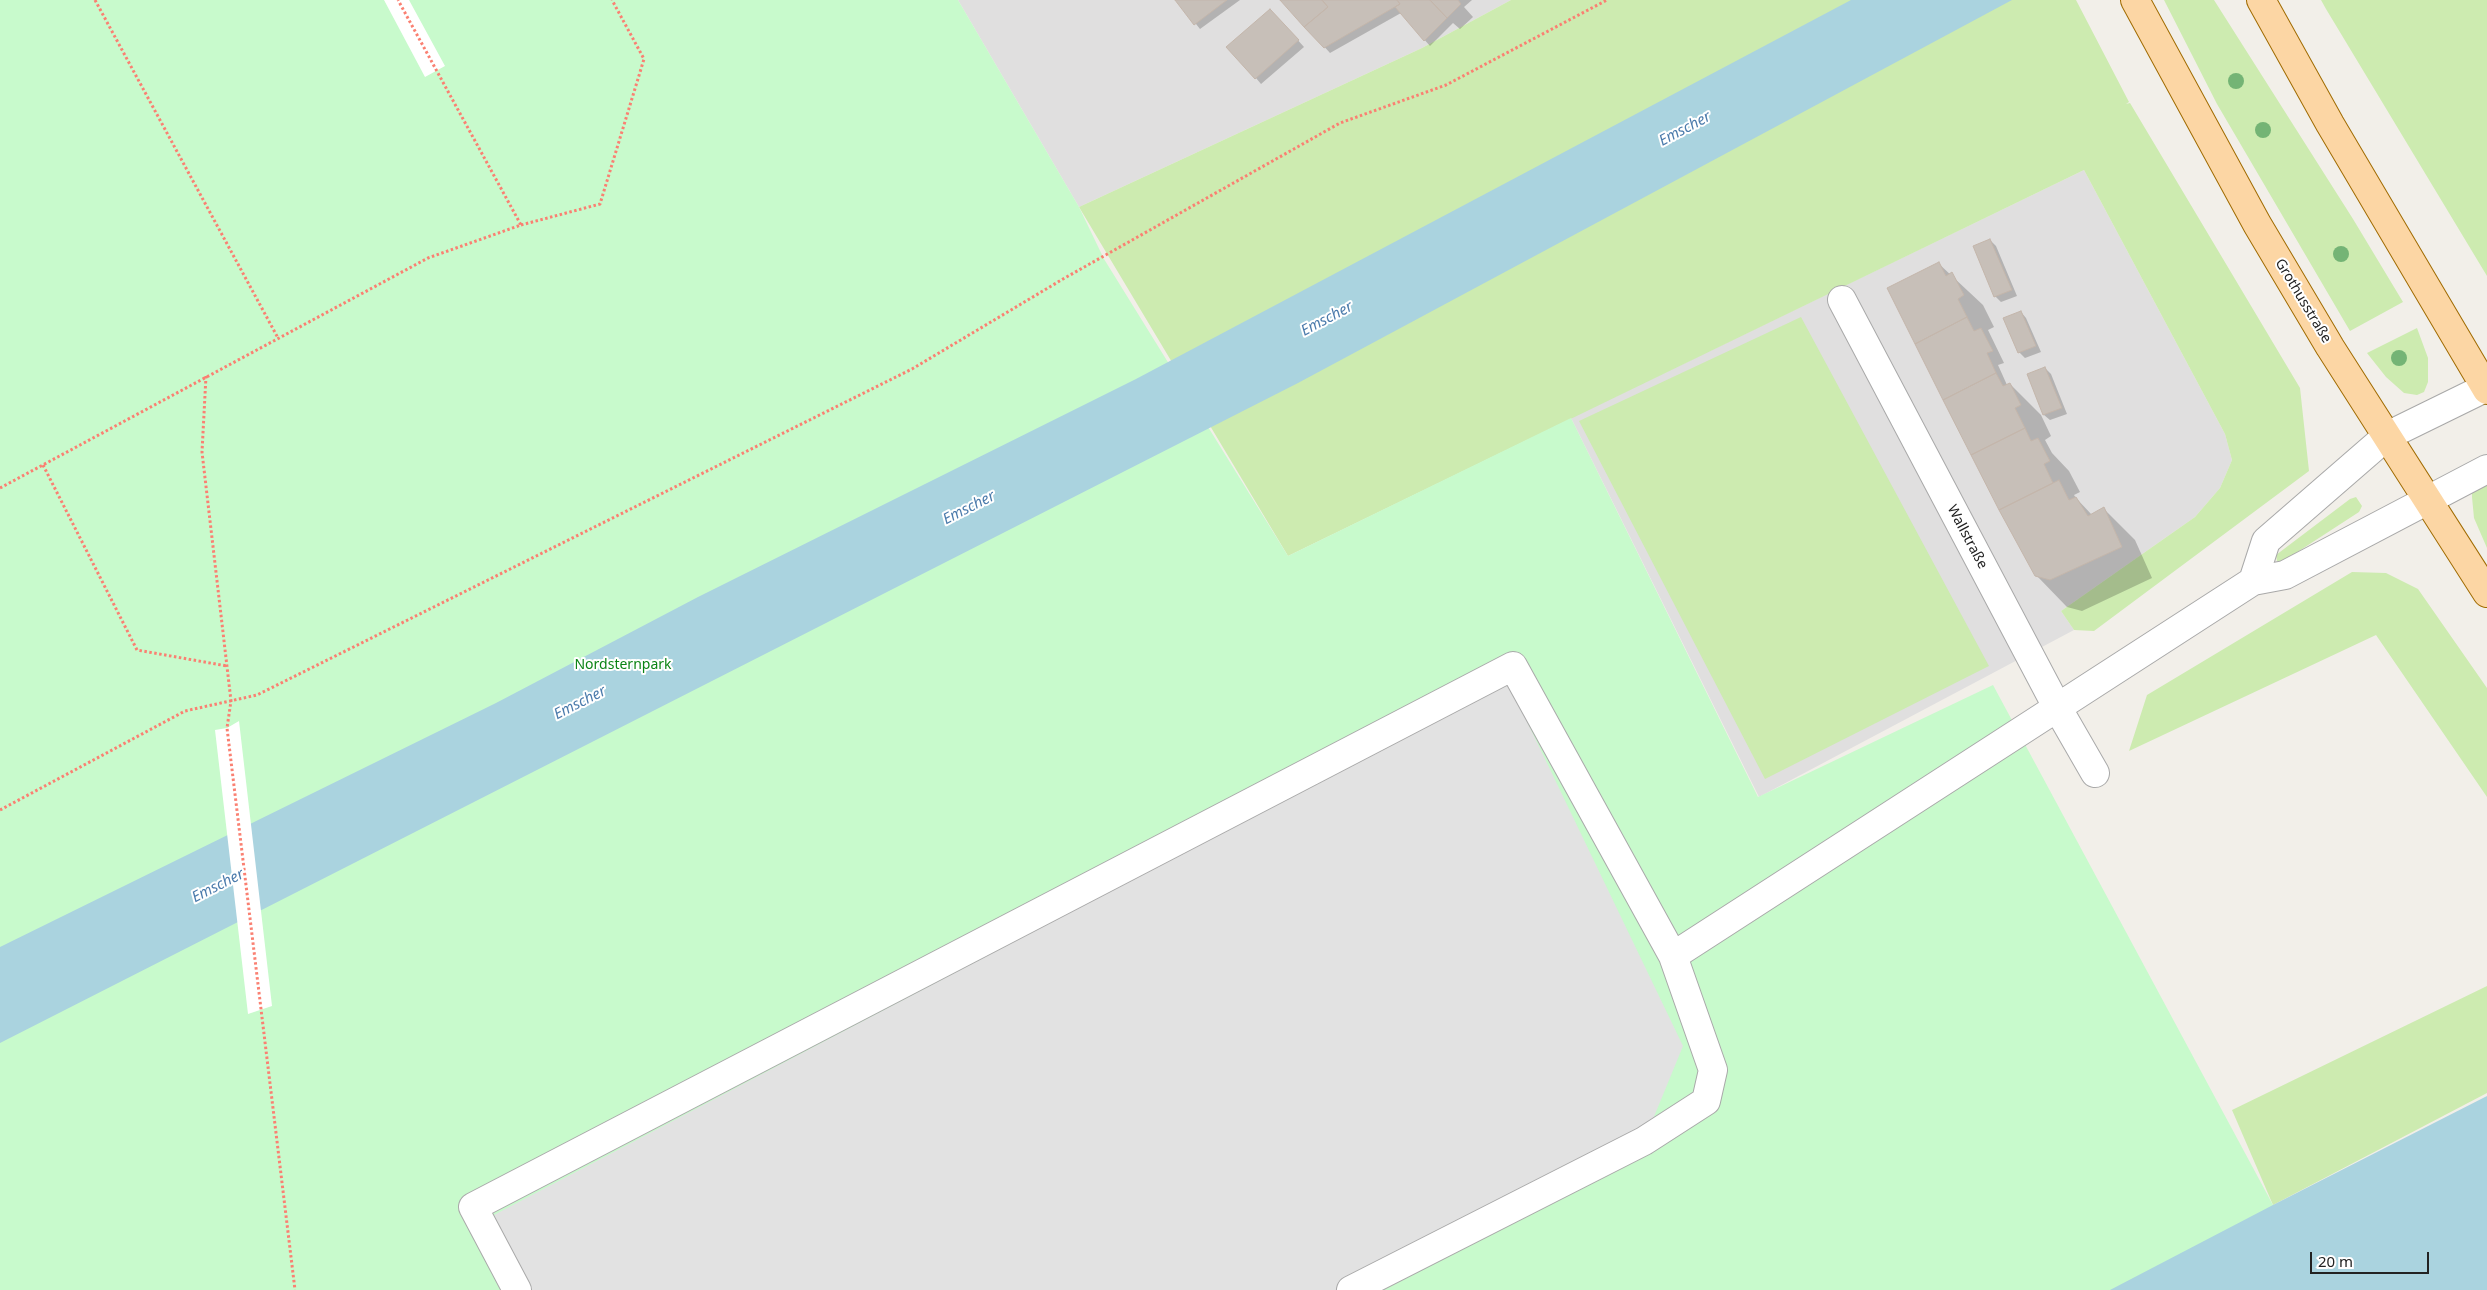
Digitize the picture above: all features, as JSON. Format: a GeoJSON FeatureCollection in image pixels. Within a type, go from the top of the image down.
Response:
{"type":"FeatureCollection","features":[{"type":"Feature","properties":{"kind":"main road","name":"Grothusstraße"},"geometry":{"type":"LineString","coordinates":[[2135,0],[2257,224],[2426,501],[2487,593]]}},
{"type":"Feature","properties":{"kind":"main road"},"geometry":{"type":"LineString","coordinates":[[2261,0],[2330,124],[2487,388]]}},
{"type":"Feature","properties":{"kind":"street","name":"Wallstraße"},"geometry":{"type":"LineString","coordinates":[[1842,300],[2057,707],[2095,773]]}},
{"type":"Feature","properties":{"kind":"street"},"geometry":{"type":"LineString","coordinates":[[2253,581],[2266,541],[2387,436],[2487,388]]}},
{"type":"Feature","properties":{"kind":"street"},"geometry":{"type":"LineString","coordinates":[[1673,956],[2253,581],[2285,575],[2487,469]]}},
{"type":"Feature","properties":{"kind":"street"},"geometry":{"type":"LineString","coordinates":[[518,1290],[473,1207],[1513,666],[1673,956],[1713,1070],[1706,1101],[1644,1140],[1357,1288]]}},
{"type":"Feature","properties":{"kind":"path"},"geometry":{"type":"LineString","coordinates":[[95,0],[278,338]]}},
{"type":"Feature","properties":{"kind":"path"},"geometry":{"type":"LineString","coordinates":[[398,0],[521,225]]}},
{"type":"Feature","properties":{"kind":"path"},"geometry":{"type":"LineString","coordinates":[[0,488],[428,258],[521,225],[600,204],[644,59],[612,0]]}},
{"type":"Feature","properties":{"kind":"path"},"geometry":{"type":"LineString","coordinates":[[0,810],[185,711],[257,694],[912,369],[1063,279],[1340,123],[1446,85],[1607,0]]}},
{"type":"Feature","properties":{"kind":"path"},"geometry":{"type":"LineString","coordinates":[[206,376],[202,452],[231,701],[227,728],[295,1290]]}},
{"type":"Feature","properties":{"kind":"path"},"geometry":{"type":"LineString","coordinates":[[43,465],[137,650],[227,666]]}},
{"type":"Feature","properties":{"kind":"shaded area"},"geometry":{"type":"Polygon","coordinates":[[[958,0],[1511,0],[1422,48],[1079,207],[958,0]]]}},
{"type":"Feature","properties":{"kind":"shaded area"},"geometry":{"type":"Polygon","coordinates":[[[2084,170],[2225,434],[2232,460],[2220,488],[2195,517],[2061,611],[2074,630],[1759,797],[1571,418],[2084,170]]]}},
{"type":"Feature","properties":{"kind":"shaded area"},"geometry":{"type":"Polygon","coordinates":[[[1508,682],[1683,1046],[1644,1141],[1351,1290],[531,1290],[494,1215],[1508,682]]]}},
{"type":"Feature","properties":{"kind":"green space","name":"Nordsternpark"},"geometry":{"type":"Polygon","coordinates":[[[0,0],[958,0],[1079,207],[1104,259],[1288,556],[1571,418],[1758,797],[1993,685],[2273,1205],[2302,1290],[0,1290],[0,0]]]}},
{"type":"Feature","properties":{"kind":"green space"},"geometry":{"type":"Polygon","coordinates":[[[1511,0],[2076,0],[2129,102],[2126,104],[2130,103],[2300,388],[2309,471],[2094,631],[2074,630],[2061,611],[2195,517],[2220,488],[2232,460],[2225,434],[2084,170],[1288,556],[1079,207],[1422,48],[1511,0]]]}},
{"type":"Feature","properties":{"kind":"green space"},"geometry":{"type":"Polygon","coordinates":[[[2164,0],[2214,0],[2353,219],[2403,302],[2350,331],[2217,104],[2164,0]]]}},
{"type":"Feature","properties":{"kind":"green space"},"geometry":{"type":"Polygon","coordinates":[[[2321,0],[2487,0],[2487,276],[2326,9],[2321,0]]]}},
{"type":"Feature","properties":{"kind":"green space"},"geometry":{"type":"Polygon","coordinates":[[[1801,317],[1989,666],[1765,779],[1579,421],[1801,317]]]}},
{"type":"Feature","properties":{"kind":"green space"},"geometry":{"type":"Polygon","coordinates":[[[2417,328],[2428,358],[2428,382],[2424,392],[2417,395],[2404,393],[2386,377],[2367,353],[2417,328]]]}},
{"type":"Feature","properties":{"kind":"green space"},"geometry":{"type":"Polygon","coordinates":[[[2483,483],[2487,486],[2487,548],[2474,518],[2472,497],[2472,489],[2483,483]]]}},
{"type":"Feature","properties":{"kind":"green space"},"geometry":{"type":"Polygon","coordinates":[[[2356,497],[2362,506],[2359,512],[2282,562],[2277,561],[2276,555],[2350,499],[2356,497]]]}},
{"type":"Feature","properties":{"kind":"green space"},"geometry":{"type":"Polygon","coordinates":[[[2352,572],[2386,573],[2418,589],[2487,688],[2487,797],[2376,635],[2129,751],[2147,695],[2352,572]]]}},
{"type":"Feature","properties":{"kind":"green space"},"geometry":{"type":"Polygon","coordinates":[[[2487,986],[2487,1093],[2273,1205],[2232,1110],[2487,986]]]}},
{"type":"Feature","properties":{"kind":"water","name":"Emscher"},"geometry":{"type":"Polygon","coordinates":[[[1851,0],[2012,0],[1298,383],[0,1043],[0,947],[496,703],[698,597],[1136,379],[1851,0]]]}},
{"type":"Feature","properties":{"kind":"water"},"geometry":{"type":"Polygon","coordinates":[[[2487,1096],[2487,1290],[2110,1290],[2273,1205],[2487,1096]]]}},
{"type":"Feature","properties":{"kind":"pier"},"geometry":{"type":"Polygon","coordinates":[[[384,0],[409,0],[445,66],[425,77],[384,0]]]}},
{"type":"Feature","properties":{"kind":"pier"},"geometry":{"type":"Polygon","coordinates":[[[239,721],[272,1006],[248,1014],[215,730],[227,728],[239,721]]]}},
{"type":"Feature","properties":{"kind":"building"},"geometry":{"type":"Polygon","coordinates":[[[1175,0],[1227,0],[1194,25],[1175,0]]]}},
{"type":"Feature","properties":{"kind":"building"},"geometry":{"type":"Polygon","coordinates":[[[1280,0],[1322,0],[1328,7],[1304,27],[1280,0]]]}},
{"type":"Feature","properties":{"kind":"building"},"geometry":{"type":"Polygon","coordinates":[[[1322,0],[1397,0],[1400,4],[1324,48],[1304,27],[1328,7],[1322,0]]]}},
{"type":"Feature","properties":{"kind":"building"},"geometry":{"type":"Polygon","coordinates":[[[1397,0],[1430,0],[1447,18],[1424,41],[1395,7],[1400,4],[1397,0]]]}},
{"type":"Feature","properties":{"kind":"building"},"geometry":{"type":"Polygon","coordinates":[[[1430,0],[1458,0],[1461,4],[1447,18],[1430,0]]]}},
{"type":"Feature","properties":{"kind":"building"},"geometry":{"type":"Polygon","coordinates":[[[1270,9],[1299,40],[1255,79],[1226,47],[1270,9]]]}},
{"type":"Feature","properties":{"kind":"building"},"geometry":{"type":"Polygon","coordinates":[[[1990,239],[2012,290],[1994,297],[1973,246],[1990,239]]]}},
{"type":"Feature","properties":{"kind":"building"},"geometry":{"type":"Polygon","coordinates":[[[1939,262],[1946,276],[1952,272],[1964,295],[1958,299],[1967,317],[1915,344],[1887,288],[1939,262]]]}},
{"type":"Feature","properties":{"kind":"building"},"geometry":{"type":"Polygon","coordinates":[[[2021,311],[2036,346],[2018,353],[2003,318],[2021,311]]]}},
{"type":"Feature","properties":{"kind":"building"},"geometry":{"type":"Polygon","coordinates":[[[1967,317],[1974,331],[1981,328],[1993,351],[1987,353],[1996,373],[1943,400],[1915,344],[1967,317]]]}},
{"type":"Feature","properties":{"kind":"building"},"geometry":{"type":"Polygon","coordinates":[[[2045,367],[2062,408],[2043,415],[2027,374],[2045,367]]]}},
{"type":"Feature","properties":{"kind":"building"},"geometry":{"type":"Polygon","coordinates":[[[1996,373],[2003,386],[2010,383],[2021,405],[2015,408],[2025,428],[1971,455],[1943,400],[1996,373]]]}},
{"type":"Feature","properties":{"kind":"building"},"geometry":{"type":"Polygon","coordinates":[[[2025,428],[2031,441],[2038,438],[2050,461],[2044,464],[2053,483],[1999,510],[1971,455],[2025,428]]]}},
{"type":"Feature","properties":{"kind":"building"},"geometry":{"type":"Polygon","coordinates":[[[2059,480],[2069,500],[2076,497],[2088,516],[2104,507],[2122,547],[2050,580],[2035,576],[1999,510],[2059,480]]]}}]}
